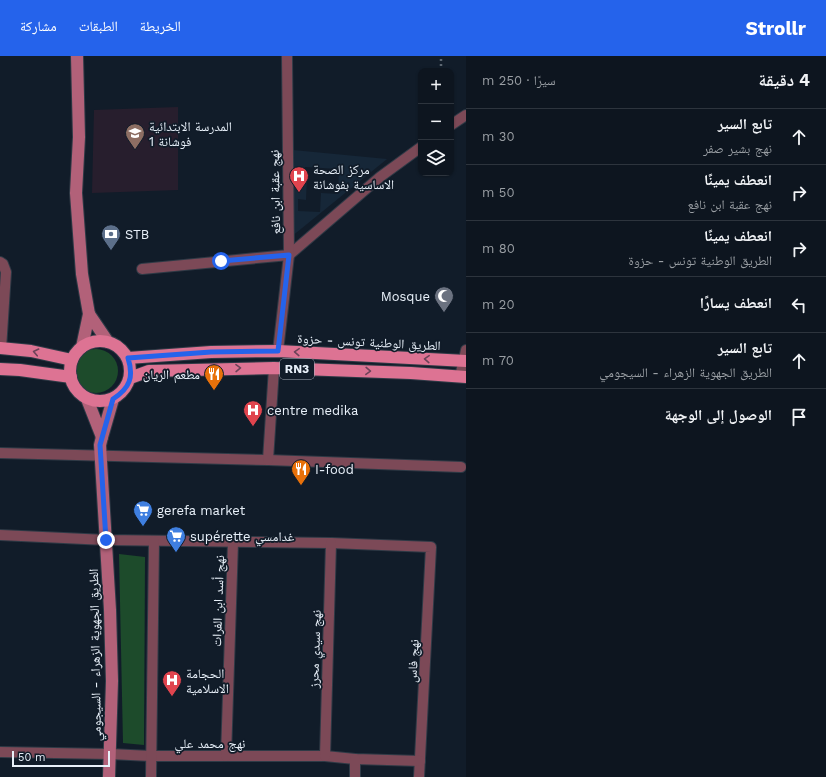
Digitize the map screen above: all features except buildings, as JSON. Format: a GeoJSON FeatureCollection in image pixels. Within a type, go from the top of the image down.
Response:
{"type":"FeatureCollection","features":[{"type":"Feature","properties":{"kind":"main road"},"geometry":{"type":"LineString","coordinates":[[77,56],[79,137],[76,193],[82,274],[89,314],[82,347]]}},
{"type":"Feature","properties":{"kind":"main road"},"geometry":{"type":"LineString","coordinates":[[89,314],[108,342]]}},
{"type":"Feature","properties":{"kind":"main road"},"geometry":{"type":"LineString","coordinates":[[94,342],[108,342],[120,348],[128,358],[131,368],[130,378],[124,390],[113,399],[104,402],[95,401],[79,393],[74,386],[70,368],[76,353],[82,347],[94,342]]}},
{"type":"Feature","properties":{"kind":"main road"},"geometry":{"type":"LineString","coordinates":[[1,348],[31,351],[72,360]]}},
{"type":"Feature","properties":{"kind":"main road","name":"الطريق الوطنية تونس - حزوة"},"geometry":{"type":"LineString","coordinates":[[128,358],[211,352],[278,351],[465,358]]}},
{"type":"Feature","properties":{"kind":"main road","name":"RN3"},"geometry":{"type":"LineString","coordinates":[[130,378],[149,371],[274,368],[411,373],[463,377]]}},
{"type":"Feature","properties":{"kind":"main road"},"geometry":{"type":"LineString","coordinates":[[0,369],[71,376]]}},
{"type":"Feature","properties":{"kind":"main road","name":"الطريق الجهوية الزهراء - السيجومي"},"geometry":{"type":"LineString","coordinates":[[87,398],[102,437]]}},
{"type":"Feature","properties":{"kind":"main road","name":"الطريق الجهوية الزهراء - السيجومي"},"geometry":{"type":"LineString","coordinates":[[109,777],[112,681],[110,610],[101,456],[102,437],[113,399]]}},
{"type":"Feature","properties":{"kind":"street","name":"نهج عقبة ابن نافع"},"geometry":{"type":"LineString","coordinates":[[278,351],[289,255],[287,56]]}},
{"type":"Feature","properties":{"kind":"street"},"geometry":{"type":"LineString","coordinates":[[454,123],[466,115]]}},
{"type":"Feature","properties":{"kind":"street"},"geometry":{"type":"LineString","coordinates":[[142,269],[289,255],[380,176],[418,149]]}},
{"type":"Feature","properties":{"kind":"street"},"geometry":{"type":"LineString","coordinates":[[0,262],[3,264],[6,272],[1,348]]}},
{"type":"Feature","properties":{"kind":"street"},"geometry":{"type":"LineString","coordinates":[[463,377],[465,358]]}},
{"type":"Feature","properties":{"kind":"street"},"geometry":{"type":"LineString","coordinates":[[268,460],[274,368]]}},
{"type":"Feature","properties":{"kind":"street"},"geometry":{"type":"LineString","coordinates":[[0,453],[461,467]]}},
{"type":"Feature","properties":{"kind":"street"},"geometry":{"type":"LineString","coordinates":[[0,535],[106,540],[331,543]]}},
{"type":"Feature","properties":{"kind":"street"},"geometry":{"type":"LineString","coordinates":[[151,777],[154,541]]}},
{"type":"Feature","properties":{"kind":"street","name":"نهج أسد ابن الفرات"},"geometry":{"type":"LineString","coordinates":[[226,756],[233,542]]}},
{"type":"Feature","properties":{"kind":"street","name":"نهج فاس"},"geometry":{"type":"LineString","coordinates":[[331,543],[431,547],[419,777]]}},
{"type":"Feature","properties":{"kind":"street","name":"نهج سيدي محرز"},"geometry":{"type":"LineString","coordinates":[[325,756],[331,543]]}},
{"type":"Feature","properties":{"kind":"street","name":"نهج محمد علي"},"geometry":{"type":"LineString","coordinates":[[0,752],[151,756],[325,756],[355,759],[420,761]]}},
{"type":"Feature","properties":{"kind":"street"},"geometry":{"type":"LineString","coordinates":[[354,777],[355,759]]}},
{"type":"Feature","properties":{"kind":"path"},"geometry":{"type":"LineString","coordinates":[[441,56],[441,68]]}},
{"type":"Feature","properties":{"kind":"shaded area","name":"المدرسة الابتدائية فوشانة 1"},"geometry":{"type":"Polygon","coordinates":[[[178,107],[178,190],[92,193],[94,110],[178,107]]]}},
{"type":"Feature","properties":{"kind":"shaded area","name":"مركز الصحة الاساسية بفوشانة"},"geometry":{"type":"Polygon","coordinates":[[[293,150],[387,159],[291,237],[293,150]],[[305,167],[302,174],[307,176],[306,200],[298,199],[298,211],[320,212],[321,193],[338,194],[339,169],[305,167]]]}},
{"type":"Feature","properties":{"kind":"green space"},"geometry":{"type":"Polygon","coordinates":[[[92,349],[100,349],[112,355],[118,367],[118,375],[112,387],[100,393],[92,393],[80,387],[74,375],[74,367],[80,355],[92,349]]]}},
{"type":"Feature","properties":{"kind":"green space"},"geometry":{"type":"Polygon","coordinates":[[[119,554],[145,557],[144,745],[123,743],[119,554]]]}},
{"type":"Feature","properties":{"kind":"place","name":"المدرسة الابتدائية فوشانة 1"},"geometry":{"type":"Point","coordinates":[135,150]}},
{"type":"Feature","properties":{"kind":"place","name":"مركز الصحة الاساسية بفوشانة"},"geometry":{"type":"Point","coordinates":[299,193]}},
{"type":"Feature","properties":{"kind":"place","name":"STB"},"geometry":{"type":"Point","coordinates":[111,251]}},
{"type":"Feature","properties":{"kind":"place","name":"Mosque"},"geometry":{"type":"Point","coordinates":[444,313]}},
{"type":"Feature","properties":{"kind":"place","name":"مطعم الريان"},"geometry":{"type":"Point","coordinates":[214,391]}},
{"type":"Feature","properties":{"kind":"place","name":"centre medika"},"geometry":{"type":"Point","coordinates":[253,427]}},
{"type":"Feature","properties":{"kind":"place","name":"I-food"},"geometry":{"type":"Point","coordinates":[301,486]}},
{"type":"Feature","properties":{"kind":"place","name":"gerefa market"},"geometry":{"type":"Point","coordinates":[143,527]}},
{"type":"Feature","properties":{"kind":"place","name":"supérette غدامسي"},"geometry":{"type":"Point","coordinates":[176,553]}},
{"type":"Feature","properties":{"kind":"place","name":"الحجامة الاسلامية"},"geometry":{"type":"Point","coordinates":[172,697]}},
{"type":"Feature","properties":{"kind":"route"},"geometry":{"type":"LineString","coordinates":[[106,540],[105,503],[100,445],[113,399],[121,394],[127,387],[130,378],[131,368],[128,358],[211,352],[278,351],[289,255],[221,261]]}}]}
